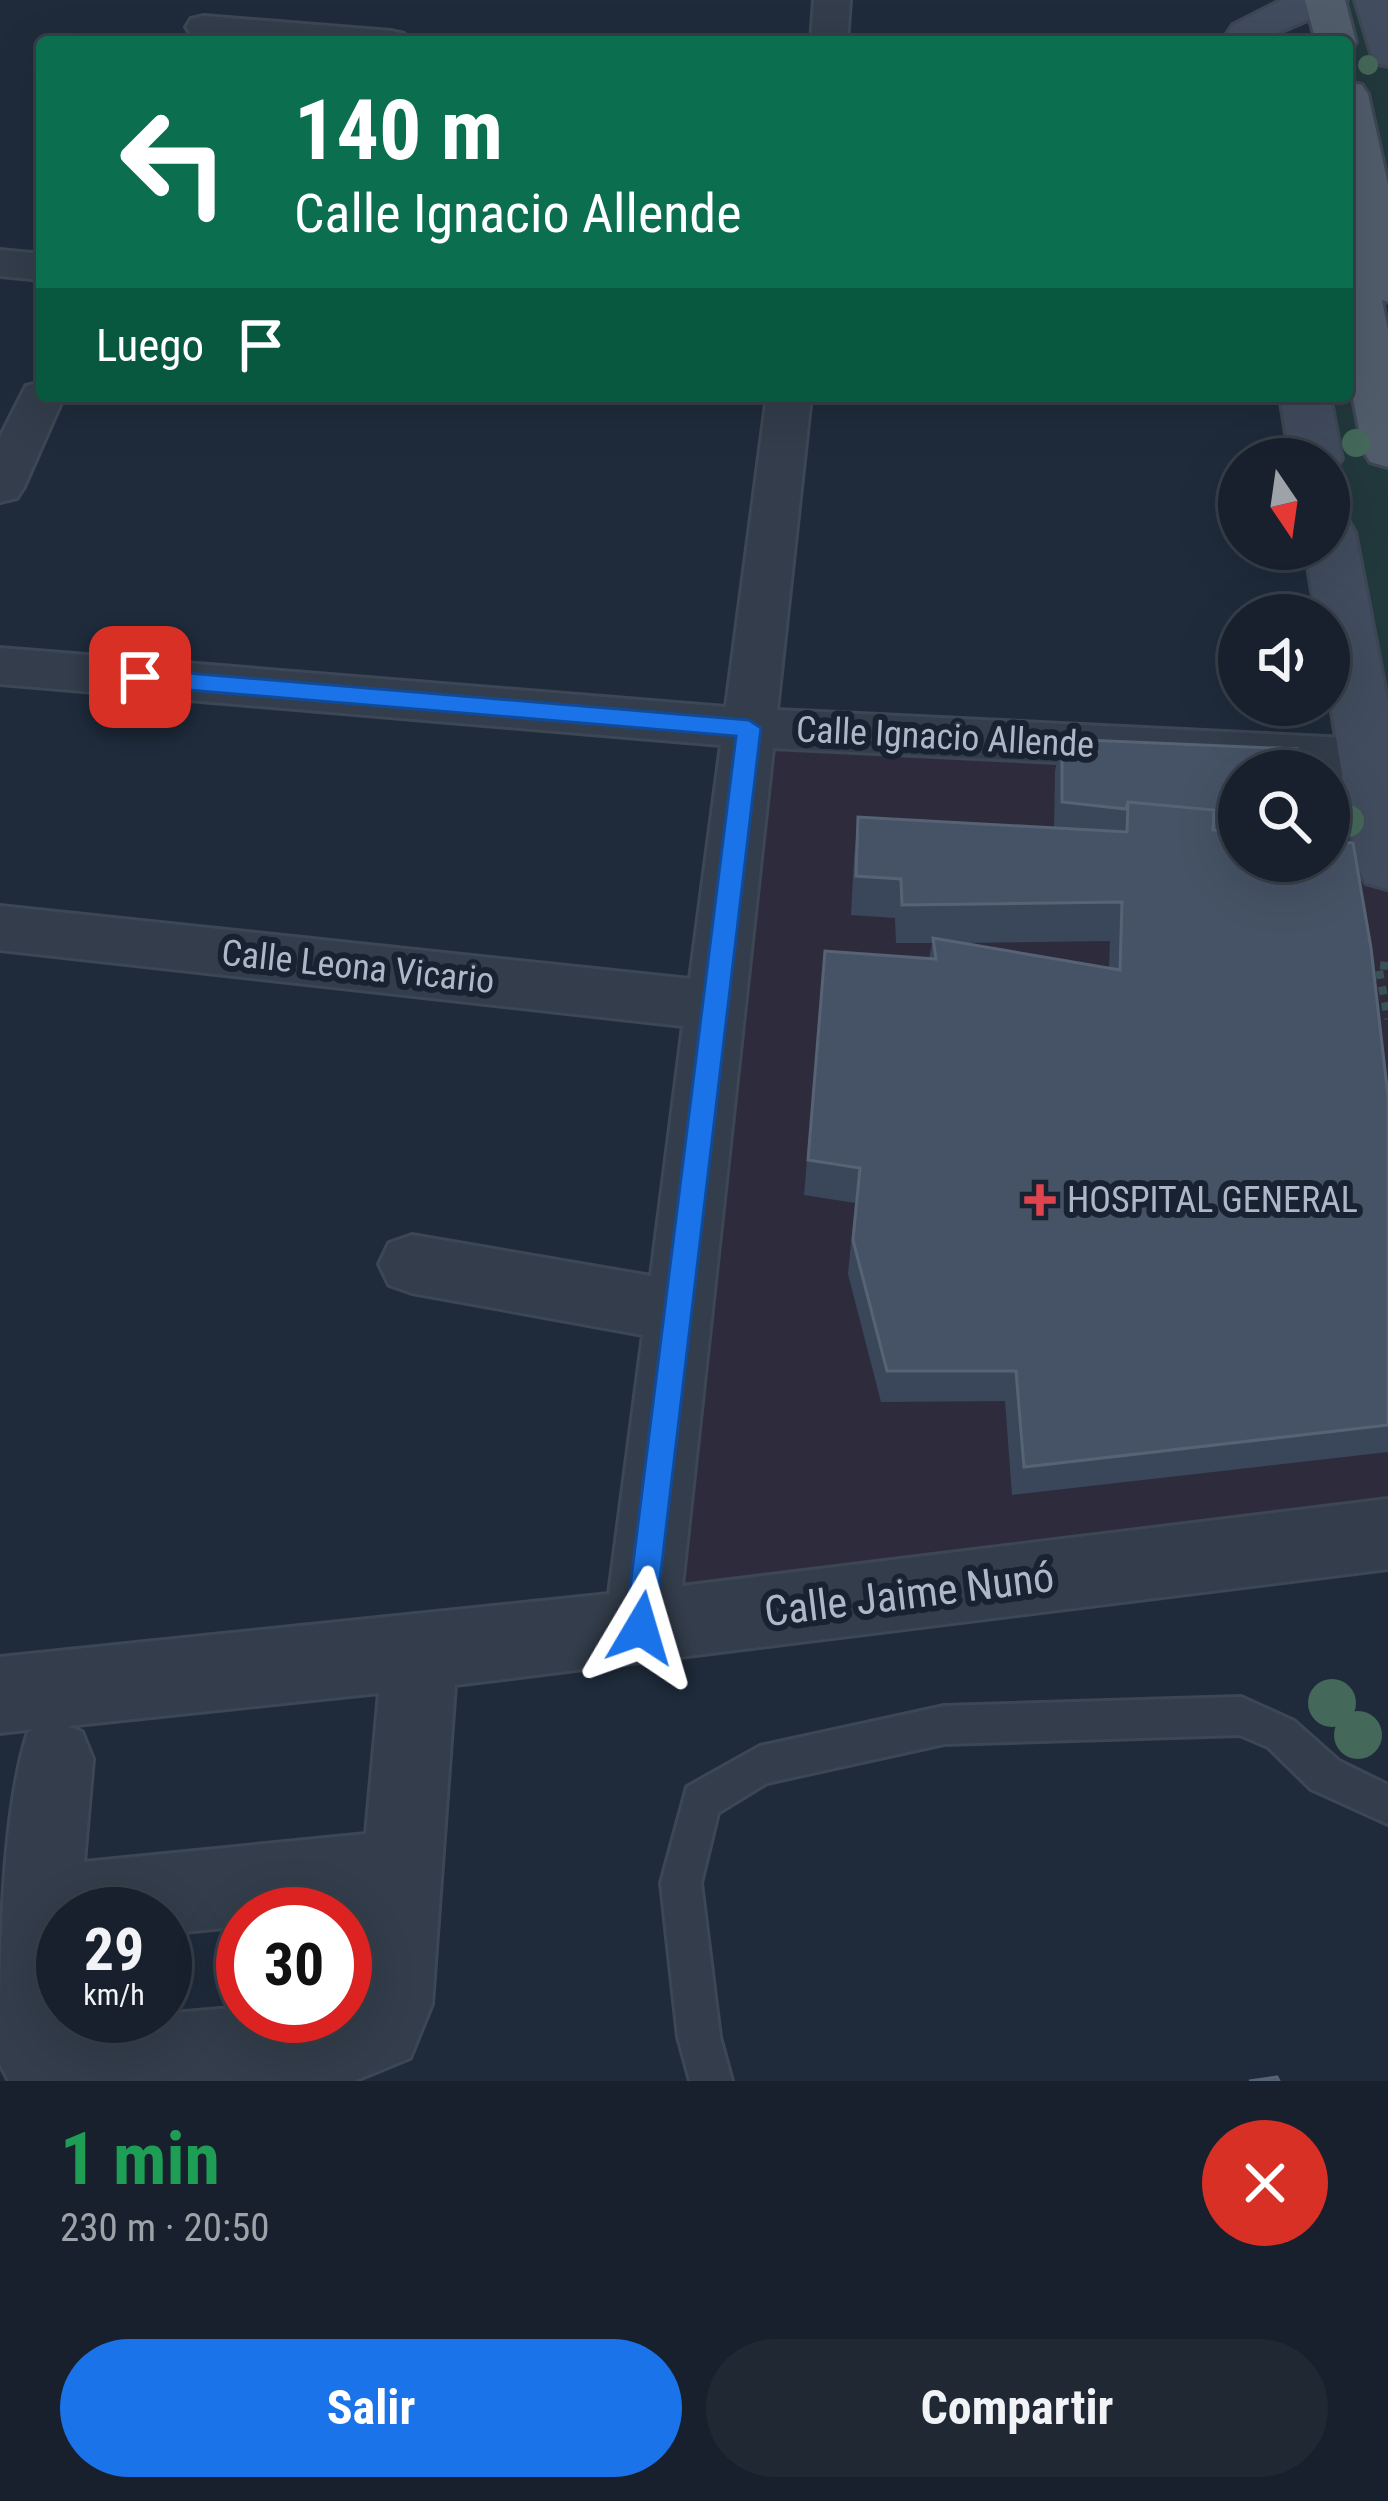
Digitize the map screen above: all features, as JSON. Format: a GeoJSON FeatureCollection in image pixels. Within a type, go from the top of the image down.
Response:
{"type":"FeatureCollection","features":[{"type":"Feature","properties":{"kind":"main road"},"geometry":{"type":"LineString","coordinates":[[1314,8],[1332,36]]}},
{"type":"Feature","properties":{"kind":"main road"},"geometry":{"type":"LineString","coordinates":[[1353,122],[1388,288]]}},
{"type":"Feature","properties":{"kind":"main road"},"geometry":{"type":"LineString","coordinates":[[1353,273],[1388,451]]}},
{"type":"Feature","properties":{"kind":"street"},"geometry":{"type":"LineString","coordinates":[[830,36],[832,0]]}},
{"type":"Feature","properties":{"kind":"street"},"geometry":{"type":"LineString","coordinates":[[1375,0],[1388,54]]}},
{"type":"Feature","properties":{"kind":"street"},"geometry":{"type":"LineString","coordinates":[[1245,25],[1314,8]]}},
{"type":"Feature","properties":{"kind":"street"},"geometry":{"type":"LineString","coordinates":[[206,23],[333,36]]}},
{"type":"Feature","properties":{"kind":"street"},"geometry":{"type":"LineString","coordinates":[[0,263],[36,266]]}},
{"type":"Feature","properties":{"kind":"street"},"geometry":{"type":"LineString","coordinates":[[0,488],[39,402]]}},
{"type":"Feature","properties":{"kind":"street"},"geometry":{"type":"LineString","coordinates":[[641,1628],[788,402]]}},
{"type":"Feature","properties":{"kind":"street"},"geometry":{"type":"LineString","coordinates":[[1305,402],[1312,438]]}},
{"type":"Feature","properties":{"kind":"street"},"geometry":{"type":"LineString","coordinates":[[1337,570],[1379,758],[1388,866]]}},
{"type":"Feature","properties":{"kind":"street","name":"Calle Ignacio Allende"},"geometry":{"type":"LineString","coordinates":[[0,666],[749,728],[1379,758]]}},
{"type":"Feature","properties":{"kind":"street","name":"Calle Leona Vicario"},"geometry":{"type":"LineString","coordinates":[[0,928],[716,1006]]}},
{"type":"Feature","properties":{"kind":"street"},"geometry":{"type":"LineString","coordinates":[[412,1264],[679,1311]]}},
{"type":"Feature","properties":{"kind":"street","name":"Calle Jaime Nunó"},"geometry":{"type":"LineString","coordinates":[[0,1695],[641,1628],[1388,1534]]}},
{"type":"Feature","properties":{"kind":"street"},"geometry":{"type":"LineString","coordinates":[[36,1928],[27,2020],[36,2050],[64,2064],[358,2039],[381,2029],[391,2004],[420,1650]]}},
{"type":"Feature","properties":{"kind":"street"},"geometry":{"type":"LineString","coordinates":[[40,1887],[55,1759]]}},
{"type":"Feature","properties":{"kind":"street"},"geometry":{"type":"LineString","coordinates":[[192,1891],[402,1870]]}},
{"type":"Feature","properties":{"kind":"lane"},"geometry":{"type":"LineString","coordinates":[[711,2081],[699,2037],[681,1883],[700,1801],[760,1765],[944,1725],[1241,1716],[1281,1733],[1325,1775],[1388,1805]]}},
{"type":"Feature","properties":{"kind":"path"},"geometry":{"type":"LineString","coordinates":[[1388,966],[1378,965],[1388,1019]]}},
{"type":"Feature","properties":{"kind":"shaded area","name":"HOSPITAL GENERAL"},"geometry":{"type":"Polygon","coordinates":[[[749,728],[1219,750],[1218,882],[1350,882],[1350,756],[1369,757],[1388,866],[1388,1534],[642,1628],[749,728]]]}},
{"type":"Feature","properties":{"kind":"green space"},"geometry":{"type":"Polygon","coordinates":[[[1325,0],[1388,0],[1388,288],[1353,122],[1353,36],[1344,36],[1325,0]]]}},
{"type":"Feature","properties":{"kind":"green space"},"geometry":{"type":"Polygon","coordinates":[[[1353,273],[1388,451],[1388,866],[1350,651],[1350,594],[1340,594],[1336,570],[1350,570],[1350,438],[1321,438],[1307,402],[1353,402],[1353,273]]]}},
{"type":"Feature","properties":{"kind":"building"},"geometry":{"type":"Polygon","coordinates":[[[1062,739],[1297,749],[1218,750],[1218,831],[1213,830],[1214,810],[1128,802],[1126,809],[1062,802],[1062,739]]]}},
{"type":"Feature","properties":{"kind":"building"},"geometry":{"type":"Polygon","coordinates":[[[1128,802],[1214,810],[1218,882],[1350,882],[1353,843],[1388,1096],[1388,1425],[1024,1467],[1016,1371],[887,1371],[853,1240],[860,1168],[808,1160],[825,951],[936,959],[933,938],[1120,970],[1122,902],[902,905],[901,879],[856,876],[858,817],[1127,832],[1128,802]]]}},
{"type":"Feature","properties":{"kind":"place","name":"HOSPITAL GENERAL"},"geometry":{"type":"Point","coordinates":[1040,1200]}},
{"type":"Feature","properties":{"kind":"route"},"geometry":{"type":"LineString","coordinates":[[140,677],[749,728],[641,1628]]}}]}
